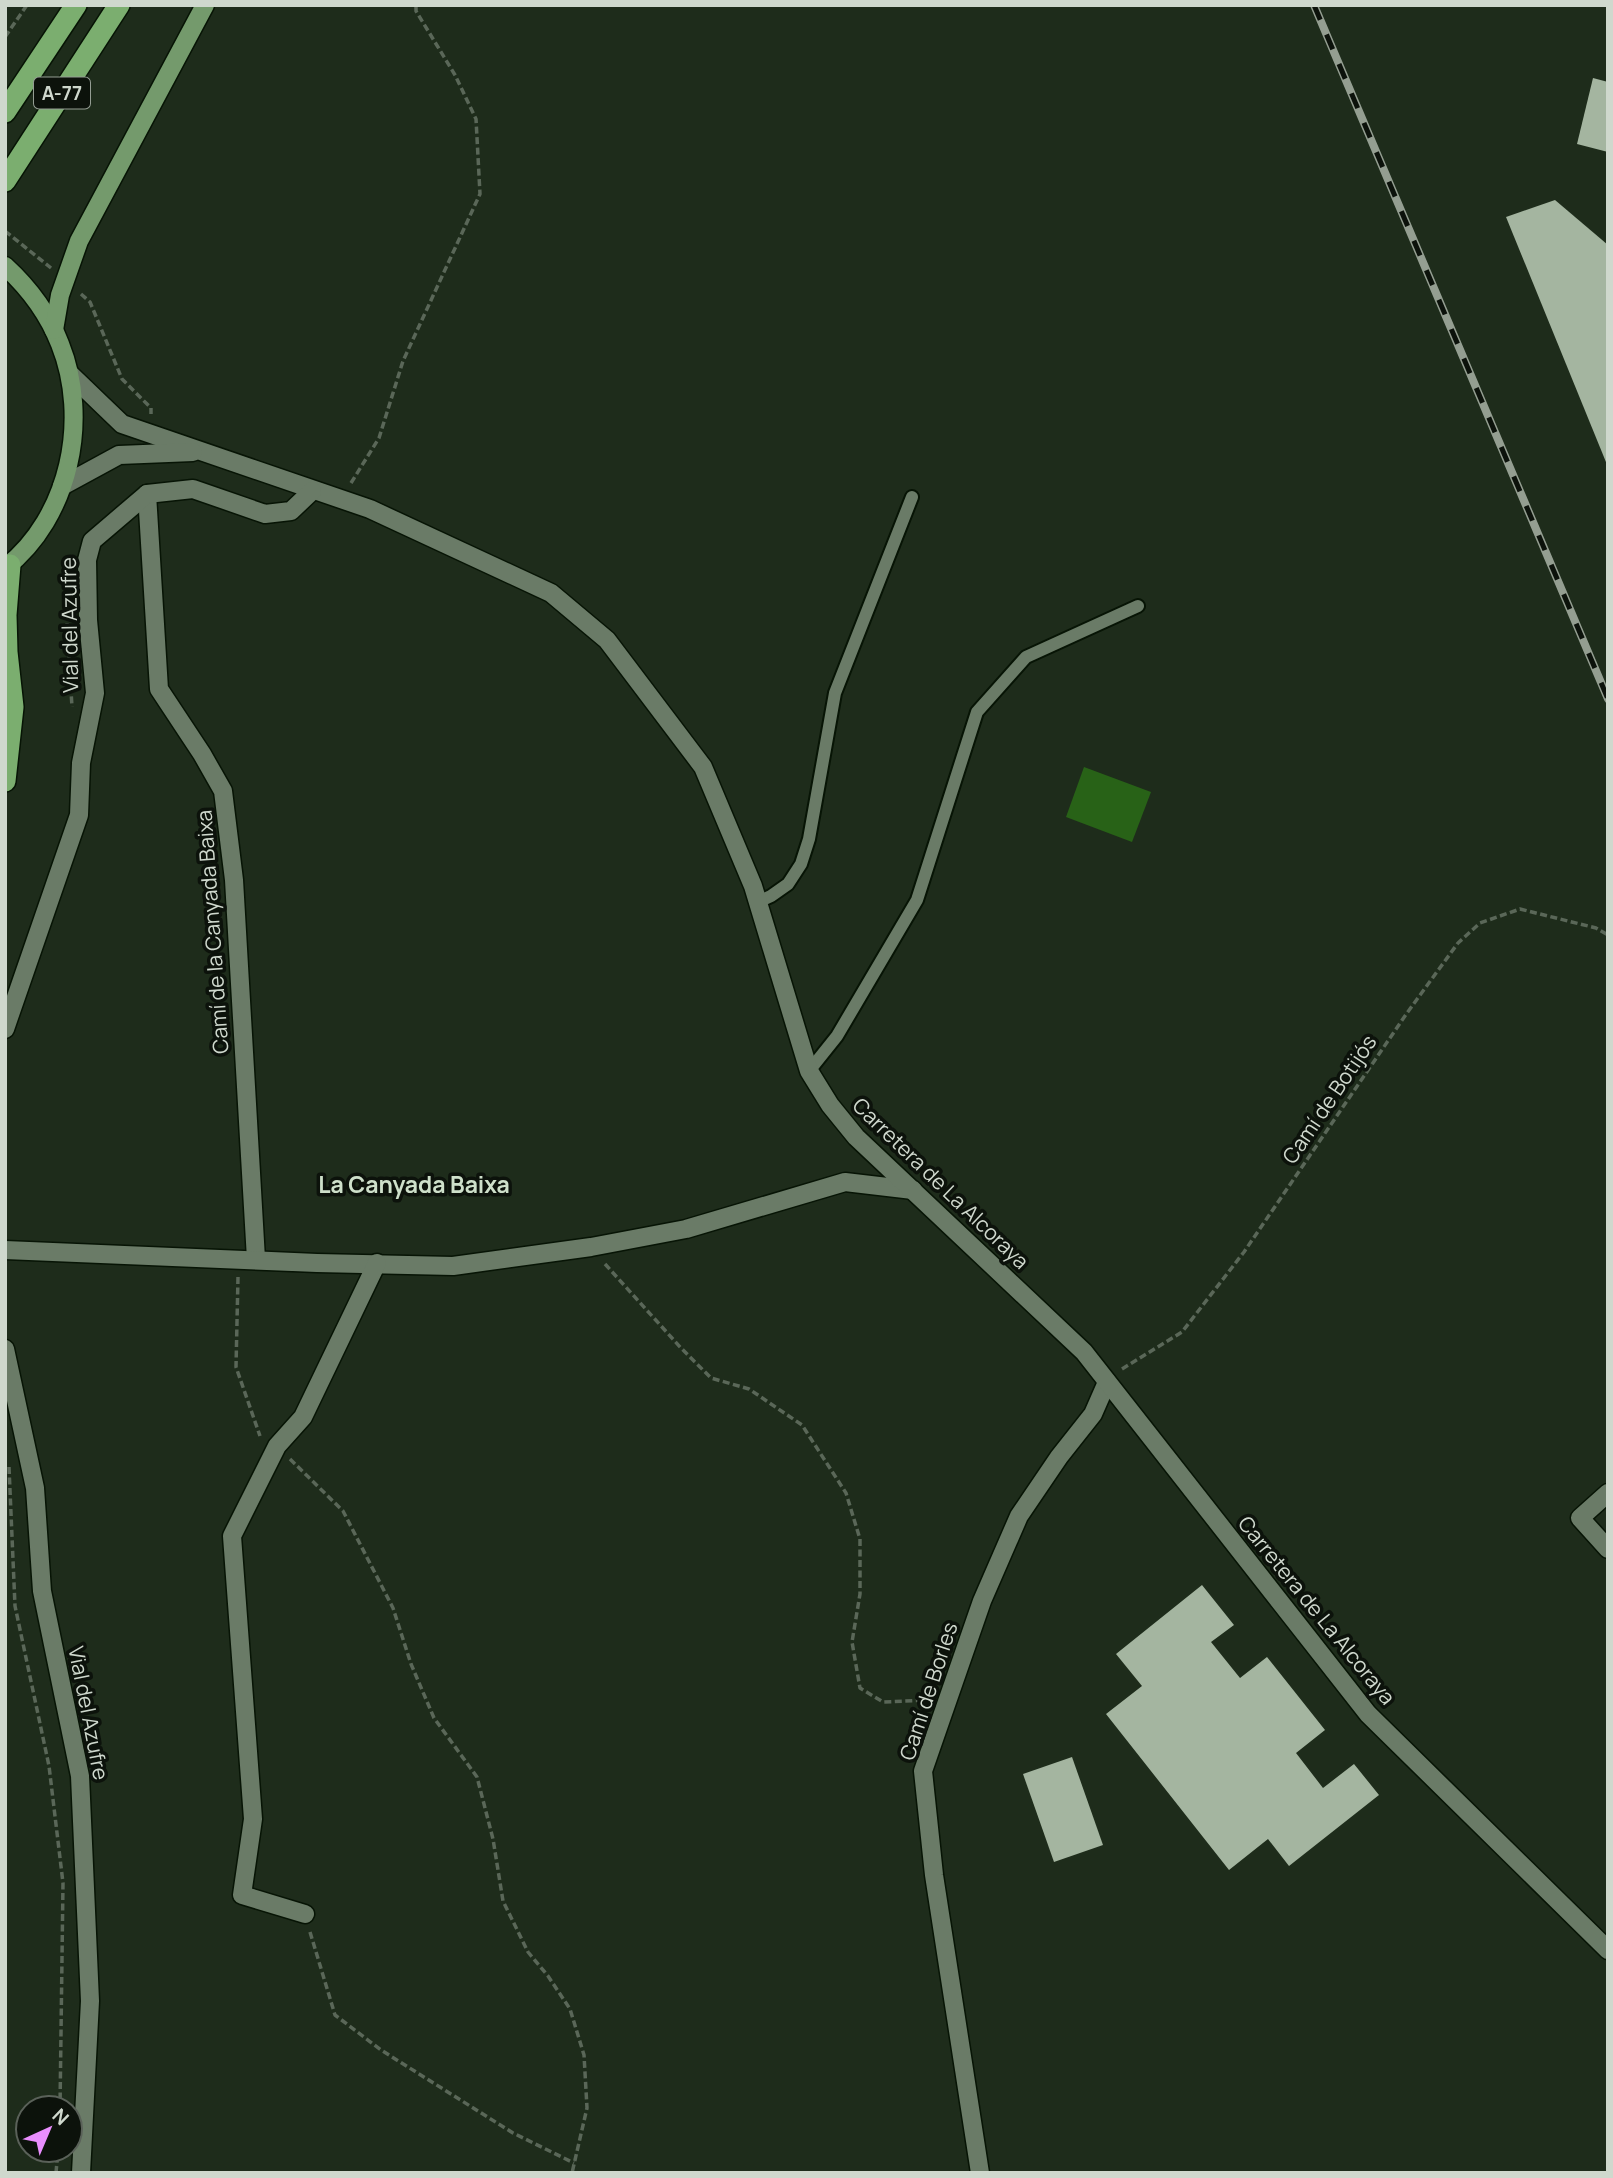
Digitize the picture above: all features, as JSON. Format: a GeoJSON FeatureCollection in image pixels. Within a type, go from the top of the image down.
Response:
{"type":"FeatureCollection","features":[{"type":"Feature","properties":{"kind":"highway","name":"A-77"},"geometry":{"type":"LineString","coordinates":[[5,112],[76,5]]}},
{"type":"Feature","properties":{"kind":"highway","name":"A-77"},"geometry":{"type":"LineString","coordinates":[[5,181],[119,5]]}},
{"type":"Feature","properties":{"kind":"highway"},"geometry":{"type":"LineString","coordinates":[[5,781],[13,707],[7,652],[8,566]]}},
{"type":"Feature","properties":{"kind":"main road"},"geometry":{"type":"LineString","coordinates":[[54,330],[60,295],[79,241],[205,5]]}},
{"type":"Feature","properties":{"kind":"main road"},"geometry":{"type":"LineString","coordinates":[[5,266],[23,282],[54,330],[70,374],[74,402],[74,431],[62,486],[49,515],[32,541],[8,566]]}},
{"type":"Feature","properties":{"kind":"street","name":"Carretera de La Alcoraya"},"geometry":{"type":"LineString","coordinates":[[70,374],[122,424],[370,509],[551,593],[607,640],[702,766],[758,902],[809,1071],[830,1105],[856,1137],[1084,1352],[1368,1714],[1608,1950]]}},
{"type":"Feature","properties":{"kind":"street"},"geometry":{"type":"LineString","coordinates":[[62,486],[120,455],[207,452]]}},
{"type":"Feature","properties":{"kind":"street"},"geometry":{"type":"LineString","coordinates":[[147,494],[193,489],[265,514],[291,511],[312,491]]}},
{"type":"Feature","properties":{"kind":"street","name":"Vial del Azufre"},"geometry":{"type":"LineString","coordinates":[[5,1029],[79,815],[81,763],[95,693],[88,620],[87,560],[92,541],[147,494]]}},
{"type":"Feature","properties":{"kind":"street","name":"Camí de la Canyada Baixa"},"geometry":{"type":"LineString","coordinates":[[147,494],[159,690],[223,791],[234,880],[247,1258]]}},
{"type":"Feature","properties":{"kind":"street"},"geometry":{"type":"LineString","coordinates":[[5,1250],[317,1263],[453,1265],[591,1247],[686,1229],[845,1182],[914,1190]]}},
{"type":"Feature","properties":{"kind":"street"},"geometry":{"type":"LineString","coordinates":[[304,1914],[242,1895],[253,1819],[232,1536],[277,1446],[303,1416],[377,1263]]}},
{"type":"Feature","properties":{"kind":"street","name":"Vial del Azufre"},"geometry":{"type":"LineString","coordinates":[[5,1349],[35,1488],[42,1591],[80,1776],[90,2001],[81,2173]]}},
{"type":"Feature","properties":{"kind":"street","name":"Camí de Borles"},"geometry":{"type":"LineString","coordinates":[[980,2173],[934,1875],[923,1771],[982,1601],[1019,1516],[1093,1413],[1107,1382]]}},
{"type":"Feature","properties":{"kind":"street"},"geometry":{"type":"LineString","coordinates":[[1608,1493],[1580,1518],[1608,1549]]}},
{"type":"Feature","properties":{"kind":"lane"},"geometry":{"type":"LineString","coordinates":[[758,902],[788,884],[801,864],[809,839],[835,693],[912,497]]}},
{"type":"Feature","properties":{"kind":"lane"},"geometry":{"type":"LineString","coordinates":[[809,1071],[837,1036],[917,900],[977,712],[1026,657],[1138,606]]}},
{"type":"Feature","properties":{"kind":"path"},"geometry":{"type":"LineString","coordinates":[[5,37],[27,5]]}},
{"type":"Feature","properties":{"kind":"path"},"geometry":{"type":"LineString","coordinates":[[341,500],[379,438],[403,361],[480,194],[476,119],[455,75],[416,11],[416,5]]}},
{"type":"Feature","properties":{"kind":"path","name":"Camí de Botijós"},"geometry":{"type":"LineString","coordinates":[[1107,1382],[1121,1370],[1182,1332],[1244,1252],[1458,943],[1480,923],[1520,909],[1596,928],[1608,935]]}},
{"type":"Feature","properties":{"kind":"path"},"geometry":{"type":"LineString","coordinates":[[591,1247],[640,1304],[711,1378],[749,1389],[802,1425],[846,1493],[860,1539],[860,1594],[852,1642],[860,1688],[883,1702],[946,1699]]}},
{"type":"Feature","properties":{"kind":"path"},"geometry":{"type":"LineString","coordinates":[[247,1258],[236,1367],[261,1440],[277,1446],[343,1511],[393,1608],[411,1664],[434,1718],[477,1777],[493,1839],[503,1901],[528,1952],[570,2009],[584,2055],[587,2108],[572,2173]]}},
{"type":"Feature","properties":{"kind":"path"},"geometry":{"type":"LineString","coordinates":[[9,1464],[15,1606],[49,1766],[63,1884],[60,2094]]}},
{"type":"Feature","properties":{"kind":"path"},"geometry":{"type":"LineString","coordinates":[[304,1914],[335,2015],[381,2050],[513,2133],[574,2163]]}},
{"type":"Feature","properties":{"kind":"shaded area"},"geometry":{"type":"Polygon","coordinates":[[[1084,767],[1151,792],[1132,842],[1066,817],[1084,767]]]}},
{"type":"Feature","properties":{"kind":"building"},"geometry":{"type":"Polygon","coordinates":[[[1593,78],[1608,82],[1608,152],[1577,144],[1593,78]]]}},
{"type":"Feature","properties":{"kind":"building"},"geometry":{"type":"Polygon","coordinates":[[[1555,200],[1608,245],[1608,467],[1506,217],[1555,200]]]}},
{"type":"Feature","properties":{"kind":"building"},"geometry":{"type":"Polygon","coordinates":[[[1202,1585],[1234,1625],[1211,1642],[1240,1678],[1267,1657],[1325,1730],[1296,1753],[1323,1788],[1354,1764],[1379,1795],[1289,1866],[1268,1839],[1229,1870],[1106,1714],[1142,1686],[1116,1654],[1202,1585]]]}},
{"type":"Feature","properties":{"kind":"building"},"geometry":{"type":"Polygon","coordinates":[[[1072,1757],[1103,1845],[1054,1862],[1023,1774],[1072,1757]]]}},
{"type":"Feature","properties":{"kind":"railway"},"geometry":{"type":"LineString","coordinates":[[1314,5],[1608,699]]}},
{"type":"Feature","properties":{"kind":"district","name":"La Canyada Baixa"},"geometry":{"type":"Point","coordinates":[414,1184]}}]}
